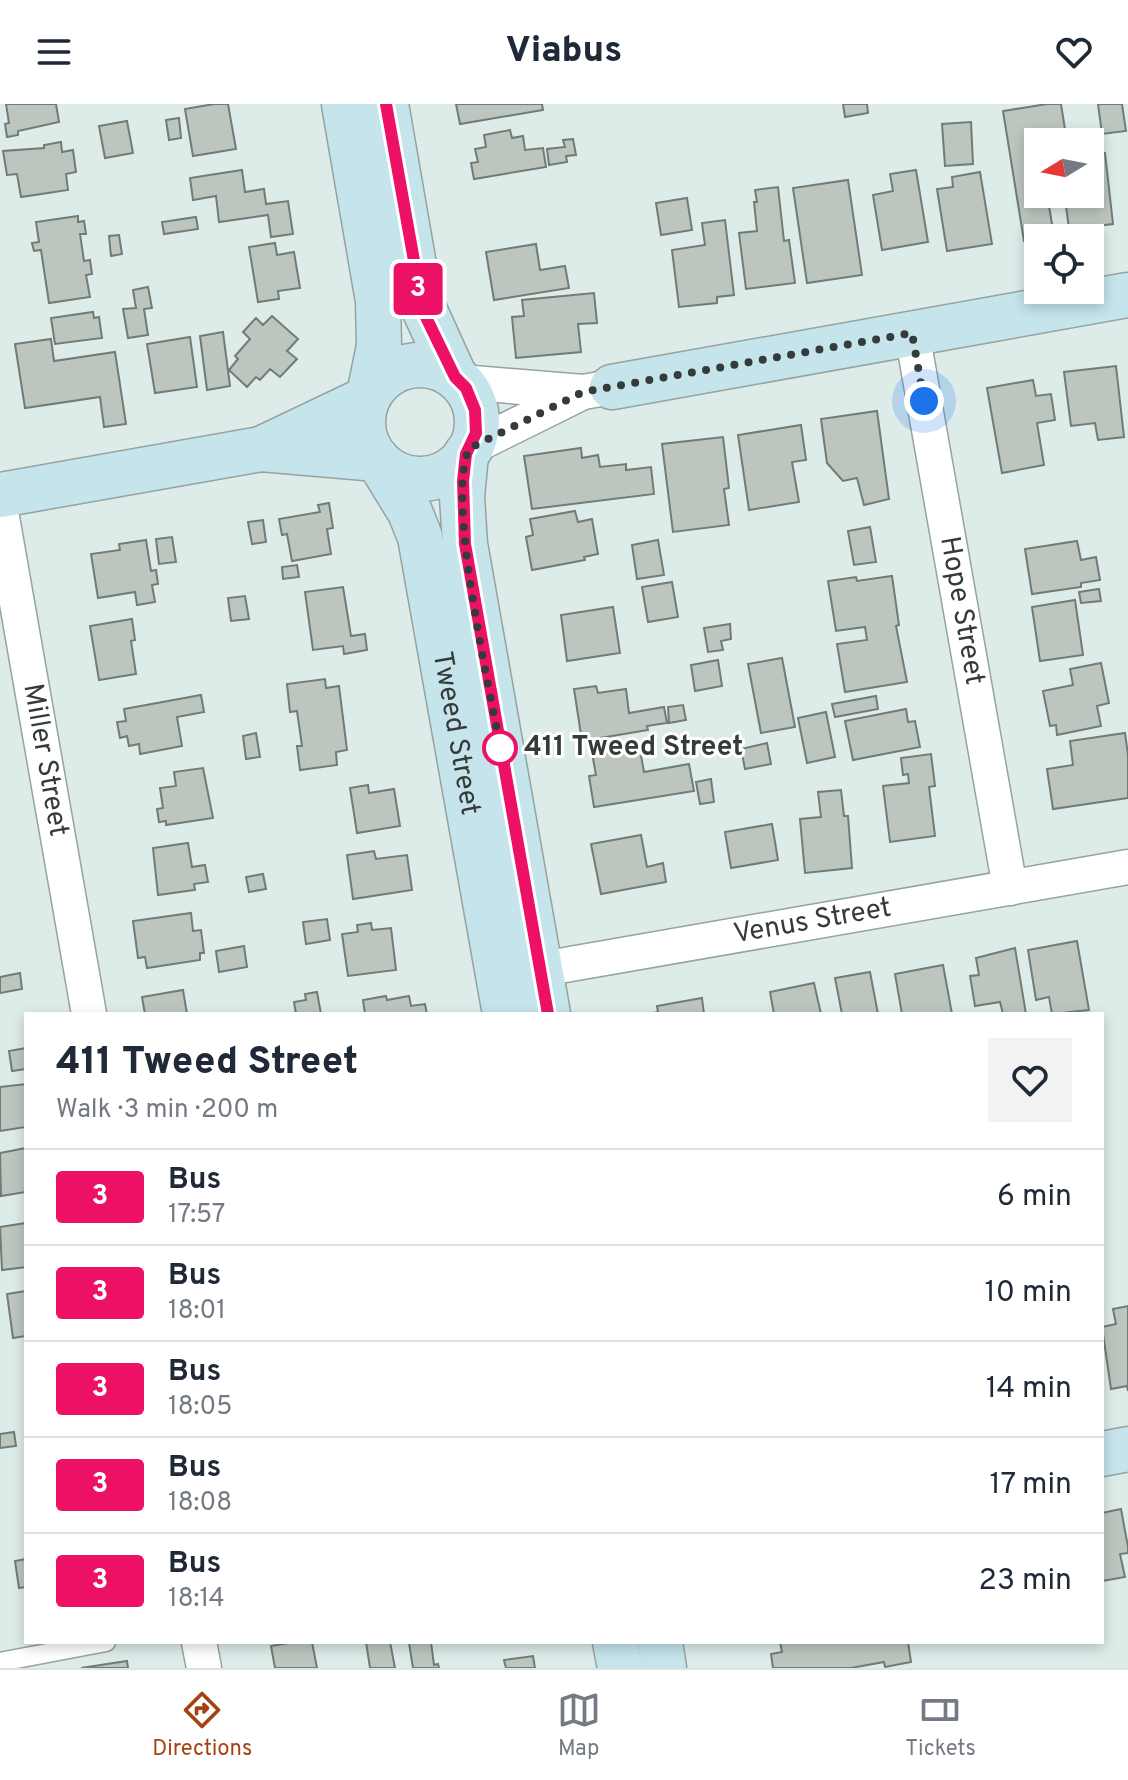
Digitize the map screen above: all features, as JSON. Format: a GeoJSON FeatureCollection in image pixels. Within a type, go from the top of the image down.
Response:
{"type":"FeatureCollection","features":[{"type":"Feature","properties":{"kind":"main road"},"geometry":{"type":"LineString","coordinates":[[344,104],[378,301],[379,346],[363,430],[370,451],[379,461],[401,476],[425,478],[449,471],[468,451],[476,433],[475,410],[420,300],[386,104]]}},
{"type":"Feature","properties":{"kind":"main road"},"geometry":{"type":"LineString","coordinates":[[598,389],[1128,295]]}},
{"type":"Feature","properties":{"kind":"main road"},"geometry":{"type":"LineString","coordinates":[[261,449],[368,396],[383,377],[411,365],[434,366],[458,380]]}},
{"type":"Feature","properties":{"kind":"main road"},"geometry":{"type":"LineString","coordinates":[[0,495],[261,449],[379,461]]}},
{"type":"Feature","properties":{"kind":"main road","name":"Tweed Street"},"geometry":{"type":"LineString","coordinates":[[468,451],[462,497],[465,544],[515,987]]}},
{"type":"Feature","properties":{"kind":"main road","name":"Tweed Street"},"geometry":{"type":"LineString","coordinates":[[379,461],[410,512],[420,537],[515,987],[546,1012]]}},
{"type":"Feature","properties":{"kind":"main road"},"geometry":{"type":"LineString","coordinates":[[1104,1454],[1128,1449]]}},
{"type":"Feature","properties":{"kind":"main road"},"geometry":{"type":"LineString","coordinates":[[615,1644],[620,1668]]}},
{"type":"Feature","properties":{"kind":"main road"},"geometry":{"type":"LineString","coordinates":[[660,1644],[664,1668]]}},
{"type":"Feature","properties":{"kind":"street","name":"Hope Street"},"geometry":{"type":"LineString","coordinates":[[912,333],[1010,888]]}},
{"type":"Feature","properties":{"kind":"street"},"geometry":{"type":"LineString","coordinates":[[458,380],[598,389]]}},
{"type":"Feature","properties":{"kind":"street"},"geometry":{"type":"LineString","coordinates":[[468,451],[598,389]]}},
{"type":"Feature","properties":{"kind":"street","name":"Miller Street"},"geometry":{"type":"LineString","coordinates":[[0,506],[89,1012]]}},
{"type":"Feature","properties":{"kind":"street","name":"Venus Street"},"geometry":{"type":"LineString","coordinates":[[515,987],[1128,867]]}},
{"type":"Feature","properties":{"kind":"street"},"geometry":{"type":"LineString","coordinates":[[199,1644],[204,1668]]}},
{"type":"Feature","properties":{"kind":"lane"},"geometry":{"type":"LineString","coordinates":[[0,1662],[95,1644]]}},
{"type":"Feature","properties":{"kind":"building"},"geometry":{"type":"Polygon","coordinates":[[[6,104],[56,104],[59,122],[18,131],[18,135],[7,137],[5,124],[9,123],[6,104]]]}},
{"type":"Feature","properties":{"kind":"building"},"geometry":{"type":"Polygon","coordinates":[[[228,104],[236,149],[193,156],[185,109],[228,104]]]}},
{"type":"Feature","properties":{"kind":"building"},"geometry":{"type":"Polygon","coordinates":[[[456,104],[542,104],[543,110],[460,124],[456,104]]]}},
{"type":"Feature","properties":{"kind":"building"},"geometry":{"type":"Polygon","coordinates":[[[843,104],[867,104],[868,113],[845,117],[843,104]]]}},
{"type":"Feature","properties":{"kind":"building"},"geometry":{"type":"Polygon","coordinates":[[[1061,104],[1065,128],[1024,128],[1024,208],[1049,208],[1052,224],[1024,224],[1024,241],[1003,111],[1061,104]]]}},
{"type":"Feature","properties":{"kind":"building"},"geometry":{"type":"Polygon","coordinates":[[[1098,104],[1122,104],[1126,131],[1104,134],[1104,128],[1101,128],[1098,104]]]}},
{"type":"Feature","properties":{"kind":"building"},"geometry":{"type":"Polygon","coordinates":[[[179,118],[181,138],[169,140],[166,120],[179,118]]]}},
{"type":"Feature","properties":{"kind":"building"},"geometry":{"type":"Polygon","coordinates":[[[127,121],[133,153],[105,158],[99,126],[127,121]]]}},
{"type":"Feature","properties":{"kind":"building"},"geometry":{"type":"Polygon","coordinates":[[[971,122],[973,164],[945,166],[942,124],[971,122]]]}},
{"type":"Feature","properties":{"kind":"building"},"geometry":{"type":"Polygon","coordinates":[[[510,130],[512,138],[523,136],[525,150],[543,148],[546,167],[474,179],[471,163],[478,162],[475,149],[486,147],[484,135],[510,130]]]}},
{"type":"Feature","properties":{"kind":"building"},"geometry":{"type":"Polygon","coordinates":[[[573,139],[576,155],[566,156],[567,162],[549,165],[547,149],[565,147],[563,140],[573,139]]]}},
{"type":"Feature","properties":{"kind":"building"},"geometry":{"type":"Polygon","coordinates":[[[61,142],[62,152],[73,150],[76,172],[66,174],[68,190],[21,197],[17,174],[7,175],[3,151],[44,148],[44,145],[61,142]]]}},
{"type":"Feature","properties":{"kind":"building"},"geometry":{"type":"Polygon","coordinates":[[[1104,153],[1113,224],[1068,224],[1066,208],[1104,208],[1104,153]]]}},
{"type":"Feature","properties":{"kind":"building"},"geometry":{"type":"Polygon","coordinates":[[[242,170],[245,192],[264,189],[266,204],[288,201],[293,234],[271,237],[268,215],[219,222],[216,196],[193,200],[190,178],[242,170]]]}},
{"type":"Feature","properties":{"kind":"building"},"geometry":{"type":"Polygon","coordinates":[[[916,170],[928,242],[882,250],[873,195],[893,191],[890,174],[916,170]]]}},
{"type":"Feature","properties":{"kind":"building"},"geometry":{"type":"Polygon","coordinates":[[[980,172],[992,244],[947,251],[937,189],[953,187],[952,177],[980,172]]]}},
{"type":"Feature","properties":{"kind":"building"},"geometry":{"type":"Polygon","coordinates":[[[848,180],[862,275],[807,283],[793,188],[848,180]]]}},
{"type":"Feature","properties":{"kind":"building"},"geometry":{"type":"Polygon","coordinates":[[[778,187],[784,241],[789,240],[795,283],[746,289],[739,233],[757,231],[755,190],[778,187]]]}},
{"type":"Feature","properties":{"kind":"building"},"geometry":{"type":"Polygon","coordinates":[[[687,198],[692,230],[661,235],[656,203],[687,198]]]}},
{"type":"Feature","properties":{"kind":"building"},"geometry":{"type":"Polygon","coordinates":[[[78,216],[78,222],[84,221],[86,234],[80,234],[84,261],[90,260],[92,274],[86,275],[90,297],[49,303],[41,250],[34,251],[32,243],[39,242],[36,222],[78,216]]]}},
{"type":"Feature","properties":{"kind":"building"},"geometry":{"type":"Polygon","coordinates":[[[196,217],[198,229],[164,234],[162,222],[196,217]]]}},
{"type":"Feature","properties":{"kind":"building"},"geometry":{"type":"Polygon","coordinates":[[[725,220],[734,295],[717,297],[717,303],[679,307],[672,250],[705,245],[702,223],[725,220]]]}},
{"type":"Feature","properties":{"kind":"building"},"geometry":{"type":"Polygon","coordinates":[[[119,235],[122,254],[111,256],[109,236],[119,235]]]}},
{"type":"Feature","properties":{"kind":"building"},"geometry":{"type":"Polygon","coordinates":[[[275,243],[277,255],[294,252],[300,288],[278,291],[279,299],[258,302],[249,247],[275,243]]]}},
{"type":"Feature","properties":{"kind":"building"},"geometry":{"type":"Polygon","coordinates":[[[536,244],[540,270],[565,266],[569,288],[494,300],[486,252],[536,244]]]}},
{"type":"Feature","properties":{"kind":"building"},"geometry":{"type":"Polygon","coordinates":[[[148,287],[152,308],[144,309],[148,335],[128,338],[123,309],[136,308],[133,290],[148,287]]]}},
{"type":"Feature","properties":{"kind":"building"},"geometry":{"type":"Polygon","coordinates":[[[594,293],[597,323],[578,324],[581,352],[516,358],[512,317],[524,316],[522,300],[594,293]]]}},
{"type":"Feature","properties":{"kind":"building"},"geometry":{"type":"Polygon","coordinates":[[[93,312],[94,318],[99,317],[102,338],[55,344],[51,318],[93,312]]]}},
{"type":"Feature","properties":{"kind":"building"},"geometry":{"type":"Polygon","coordinates":[[[272,316],[298,339],[287,351],[297,359],[280,377],[270,369],[260,380],[256,377],[247,387],[229,370],[238,359],[235,356],[250,339],[243,332],[256,318],[263,325],[272,316]]]}},
{"type":"Feature","properties":{"kind":"building"},"geometry":{"type":"Polygon","coordinates":[[[223,332],[230,386],[207,390],[200,336],[223,332]]]}},
{"type":"Feature","properties":{"kind":"building"},"geometry":{"type":"Polygon","coordinates":[[[190,337],[197,387],[155,393],[147,344],[190,337]]]}},
{"type":"Feature","properties":{"kind":"building"},"geometry":{"type":"Polygon","coordinates":[[[51,339],[54,361],[115,352],[126,424],[104,427],[100,397],[25,408],[15,344],[51,339]]]}},
{"type":"Feature","properties":{"kind":"building"},"geometry":{"type":"Polygon","coordinates":[[[1116,366],[1124,437],[1098,440],[1095,423],[1071,426],[1064,372],[1116,366]]]}},
{"type":"Feature","properties":{"kind":"building"},"geometry":{"type":"Polygon","coordinates":[[[1033,380],[1036,396],[1051,394],[1055,420],[1037,423],[1044,465],[1002,473],[987,388],[1033,380]]]}},
{"type":"Feature","properties":{"kind":"building"},"geometry":{"type":"Polygon","coordinates":[[[877,411],[889,499],[864,505],[857,478],[843,481],[827,463],[821,419],[877,411]]]}},
{"type":"Feature","properties":{"kind":"building"},"geometry":{"type":"Polygon","coordinates":[[[801,425],[806,460],[792,462],[799,502],[749,510],[738,435],[801,425]]]}},
{"type":"Feature","properties":{"kind":"building"},"geometry":{"type":"Polygon","coordinates":[[[723,437],[729,488],[724,489],[729,525],[673,532],[662,444],[723,437]]]}},
{"type":"Feature","properties":{"kind":"building"},"geometry":{"type":"Polygon","coordinates":[[[581,448],[582,458],[598,455],[600,467],[626,464],[626,470],[651,467],[654,494],[532,509],[524,456],[581,448]]]}},
{"type":"Feature","properties":{"kind":"building"},"geometry":{"type":"Polygon","coordinates":[[[329,503],[333,528],[327,529],[331,554],[292,561],[287,534],[282,535],[279,519],[320,512],[318,505],[329,503]]]}},
{"type":"Feature","properties":{"kind":"building"},"geometry":{"type":"Polygon","coordinates":[[[575,511],[578,522],[592,519],[598,554],[584,557],[585,560],[532,570],[526,537],[533,535],[530,519],[575,511]]]}},
{"type":"Feature","properties":{"kind":"building"},"geometry":{"type":"Polygon","coordinates":[[[263,520],[266,542],[252,544],[248,522],[263,520]]]}},
{"type":"Feature","properties":{"kind":"building"},"geometry":{"type":"Polygon","coordinates":[[[870,527],[876,562],[854,565],[848,531],[870,527]]]}},
{"type":"Feature","properties":{"kind":"building"},"geometry":{"type":"Polygon","coordinates":[[[172,537],[176,562],[159,564],[156,539],[172,537]]]}},
{"type":"Feature","properties":{"kind":"building"},"geometry":{"type":"Polygon","coordinates":[[[146,540],[151,571],[156,570],[158,584],[152,585],[155,602],[137,605],[135,592],[98,598],[91,554],[120,550],[119,544],[146,540]]]}},
{"type":"Feature","properties":{"kind":"building"},"geometry":{"type":"Polygon","coordinates":[[[658,540],[664,575],[637,579],[632,545],[658,540]]]}},
{"type":"Feature","properties":{"kind":"building"},"geometry":{"type":"Polygon","coordinates":[[[1077,541],[1081,560],[1096,557],[1100,580],[1081,583],[1081,587],[1032,594],[1025,549],[1077,541]]]}},
{"type":"Feature","properties":{"kind":"building"},"geometry":{"type":"Polygon","coordinates":[[[297,565],[299,577],[283,579],[282,567],[297,565]]]}},
{"type":"Feature","properties":{"kind":"building"},"geometry":{"type":"Polygon","coordinates":[[[892,576],[899,625],[896,626],[907,682],[845,692],[837,644],[867,640],[865,627],[836,631],[828,581],[892,576]]]}},
{"type":"Feature","properties":{"kind":"building"},"geometry":{"type":"Polygon","coordinates":[[[672,582],[678,617],[648,622],[642,587],[672,582]]]}},
{"type":"Feature","properties":{"kind":"building"},"geometry":{"type":"Polygon","coordinates":[[[343,587],[351,636],[365,634],[367,650],[344,654],[343,646],[313,650],[305,592],[343,587]]]}},
{"type":"Feature","properties":{"kind":"building"},"geometry":{"type":"Polygon","coordinates":[[[1099,589],[1101,601],[1081,603],[1079,592],[1099,589]]]}},
{"type":"Feature","properties":{"kind":"building"},"geometry":{"type":"Polygon","coordinates":[[[245,596],[249,619],[231,621],[228,598],[245,596]]]}},
{"type":"Feature","properties":{"kind":"building"},"geometry":{"type":"Polygon","coordinates":[[[1075,600],[1083,655],[1040,661],[1032,607],[1075,600]]]}},
{"type":"Feature","properties":{"kind":"building"},"geometry":{"type":"Polygon","coordinates":[[[613,607],[620,653],[567,661],[561,615],[613,607]]]}},
{"type":"Feature","properties":{"kind":"building"},"geometry":{"type":"Polygon","coordinates":[[[132,619],[135,640],[131,641],[136,674],[99,680],[90,626],[132,619]]]}},
{"type":"Feature","properties":{"kind":"building"},"geometry":{"type":"Polygon","coordinates":[[[730,624],[731,639],[721,641],[723,650],[708,652],[704,628],[730,624]]]}},
{"type":"Feature","properties":{"kind":"building"},"geometry":{"type":"Polygon","coordinates":[[[782,658],[795,727],[761,733],[748,664],[782,658]]]}},
{"type":"Feature","properties":{"kind":"building"},"geometry":{"type":"Polygon","coordinates":[[[718,660],[722,686],[695,691],[691,665],[718,660]]]}},
{"type":"Feature","properties":{"kind":"building"},"geometry":{"type":"Polygon","coordinates":[[[1101,663],[1109,703],[1097,706],[1101,726],[1057,735],[1056,725],[1050,726],[1043,691],[1073,685],[1070,669],[1101,663]]]}},
{"type":"Feature","properties":{"kind":"building"},"geometry":{"type":"Polygon","coordinates":[[[325,679],[326,688],[339,686],[347,750],[336,752],[337,765],[300,770],[297,746],[302,746],[297,711],[290,712],[287,684],[325,679]]]}},
{"type":"Feature","properties":{"kind":"building"},"geometry":{"type":"Polygon","coordinates":[[[596,686],[598,693],[626,689],[629,713],[664,707],[667,723],[647,726],[648,730],[582,741],[574,689],[596,686]]]}},
{"type":"Feature","properties":{"kind":"building"},"geometry":{"type":"Polygon","coordinates":[[[201,695],[204,712],[177,717],[182,746],[140,754],[139,744],[129,746],[127,736],[120,738],[117,722],[126,721],[124,709],[201,695]]]}},
{"type":"Feature","properties":{"kind":"building"},"geometry":{"type":"Polygon","coordinates":[[[876,696],[878,709],[835,717],[832,704],[876,696]]]}},
{"type":"Feature","properties":{"kind":"building"},"geometry":{"type":"Polygon","coordinates":[[[683,705],[686,720],[669,723],[668,707],[683,705]]]}},
{"type":"Feature","properties":{"kind":"building"},"geometry":{"type":"Polygon","coordinates":[[[906,709],[908,722],[915,721],[920,747],[853,760],[845,721],[906,709]]]}},
{"type":"Feature","properties":{"kind":"building"},"geometry":{"type":"Polygon","coordinates":[[[826,712],[835,757],[807,763],[798,718],[826,712]]]}},
{"type":"Feature","properties":{"kind":"building"},"geometry":{"type":"Polygon","coordinates":[[[256,733],[260,757],[246,759],[243,736],[256,733]]]}},
{"type":"Feature","properties":{"kind":"building"},"geometry":{"type":"Polygon","coordinates":[[[1125,733],[1128,798],[1053,809],[1047,769],[1073,765],[1070,741],[1125,733]]]}},
{"type":"Feature","properties":{"kind":"building"},"geometry":{"type":"Polygon","coordinates":[[[767,743],[771,764],[745,769],[741,749],[767,743]]]}},
{"type":"Feature","properties":{"kind":"building"},"geometry":{"type":"Polygon","coordinates":[[[639,745],[644,772],[689,764],[694,791],[594,807],[589,776],[596,775],[592,753],[639,745]]]}},
{"type":"Feature","properties":{"kind":"building"},"geometry":{"type":"Polygon","coordinates":[[[931,754],[935,786],[929,787],[935,836],[890,842],[883,786],[909,783],[908,774],[903,775],[901,758],[931,754]]]}},
{"type":"Feature","properties":{"kind":"building"},"geometry":{"type":"Polygon","coordinates":[[[203,768],[213,818],[166,825],[166,821],[159,822],[157,809],[163,808],[160,788],[176,786],[174,772],[203,768]]]}},
{"type":"Feature","properties":{"kind":"building"},"geometry":{"type":"Polygon","coordinates":[[[711,779],[714,802],[700,804],[696,782],[711,779]]]}},
{"type":"Feature","properties":{"kind":"building"},"geometry":{"type":"Polygon","coordinates":[[[368,785],[369,793],[394,789],[400,826],[357,833],[350,788],[368,785]]]}},
{"type":"Feature","properties":{"kind":"building"},"geometry":{"type":"Polygon","coordinates":[[[841,790],[844,816],[848,816],[852,868],[805,873],[800,819],[821,817],[818,792],[841,790]]]}},
{"type":"Feature","properties":{"kind":"building"},"geometry":{"type":"Polygon","coordinates":[[[772,824],[778,860],[731,868],[725,832],[772,824]]]}},
{"type":"Feature","properties":{"kind":"building"},"geometry":{"type":"Polygon","coordinates":[[[641,835],[647,867],[663,863],[666,882],[601,894],[591,844],[641,835]]]}},
{"type":"Feature","properties":{"kind":"building"},"geometry":{"type":"Polygon","coordinates":[[[188,843],[192,867],[205,865],[208,882],[194,884],[195,890],[158,895],[153,848],[188,843]]]}},
{"type":"Feature","properties":{"kind":"building"},"geometry":{"type":"Polygon","coordinates":[[[374,851],[376,859],[407,855],[412,890],[353,899],[347,855],[374,851]]]}},
{"type":"Feature","properties":{"kind":"building"},"geometry":{"type":"Polygon","coordinates":[[[263,874],[266,889],[249,892],[246,877],[263,874]]]}},
{"type":"Feature","properties":{"kind":"building"},"geometry":{"type":"Polygon","coordinates":[[[191,913],[193,931],[201,930],[204,953],[200,953],[200,960],[147,968],[145,957],[138,958],[133,921],[191,913]]]}},
{"type":"Feature","properties":{"kind":"building"},"geometry":{"type":"Polygon","coordinates":[[[327,919],[330,940],[306,944],[303,922],[327,919]]]}},
{"type":"Feature","properties":{"kind":"building"},"geometry":{"type":"Polygon","coordinates":[[[371,923],[372,930],[391,928],[396,970],[348,976],[342,934],[358,932],[357,925],[371,923]]]}},
{"type":"Feature","properties":{"kind":"building"},"geometry":{"type":"Polygon","coordinates":[[[1077,941],[1089,1010],[1052,1012],[1049,997],[1036,1000],[1028,950],[1077,941]]]}},
{"type":"Feature","properties":{"kind":"building"},"geometry":{"type":"Polygon","coordinates":[[[244,946],[247,967],[219,972],[216,951],[244,946]]]}},
{"type":"Feature","properties":{"kind":"building"},"geometry":{"type":"Polygon","coordinates":[[[1015,948],[1026,1012],[1002,1012],[1000,1002],[975,1006],[970,976],[979,975],[976,958],[1015,948]]]}},
{"type":"Feature","properties":{"kind":"building"},"geometry":{"type":"Polygon","coordinates":[[[943,965],[952,1012],[902,1012],[895,974],[943,965]]]}},
{"type":"Feature","properties":{"kind":"building"},"geometry":{"type":"Polygon","coordinates":[[[870,972],[878,1012],[842,1012],[835,978],[870,972]]]}},
{"type":"Feature","properties":{"kind":"building"},"geometry":{"type":"Polygon","coordinates":[[[20,973],[22,989],[0,993],[0,977],[20,973]]]}},
{"type":"Feature","properties":{"kind":"building"},"geometry":{"type":"Polygon","coordinates":[[[814,983],[821,1012],[774,1012],[770,992],[814,983]]]}},
{"type":"Feature","properties":{"kind":"building"},"geometry":{"type":"Polygon","coordinates":[[[183,990],[187,1012],[145,1012],[142,997],[183,990]]]}},
{"type":"Feature","properties":{"kind":"building"},"geometry":{"type":"Polygon","coordinates":[[[317,992],[321,1012],[296,1012],[294,1002],[306,1000],[305,994],[317,992]]]}},
{"type":"Feature","properties":{"kind":"building"},"geometry":{"type":"Polygon","coordinates":[[[409,996],[411,1006],[425,1004],[427,1012],[365,1012],[363,1000],[409,996]]]}},
{"type":"Feature","properties":{"kind":"building"},"geometry":{"type":"Polygon","coordinates":[[[702,998],[704,1012],[658,1012],[657,1006],[702,998]]]}},
{"type":"Feature","properties":{"kind":"building"},"geometry":{"type":"Polygon","coordinates":[[[24,1048],[24,1069],[12,1071],[9,1051],[24,1048]]]}},
{"type":"Feature","properties":{"kind":"building"},"geometry":{"type":"Polygon","coordinates":[[[24,1084],[24,1127],[0,1131],[0,1087],[24,1084]]]}},
{"type":"Feature","properties":{"kind":"building"},"geometry":{"type":"Polygon","coordinates":[[[24,1148],[24,1192],[1,1196],[0,1153],[24,1148]]]}},
{"type":"Feature","properties":{"kind":"building"},"geometry":{"type":"Polygon","coordinates":[[[24,1223],[24,1267],[2,1270],[0,1227],[24,1223]]]}},
{"type":"Feature","properties":{"kind":"building"},"geometry":{"type":"Polygon","coordinates":[[[24,1291],[24,1336],[13,1338],[7,1294],[24,1291]]]}},
{"type":"Feature","properties":{"kind":"building"},"geometry":{"type":"Polygon","coordinates":[[[1128,1306],[1128,1391],[1127,1386],[1111,1389],[1104,1327],[1116,1324],[1113,1309],[1128,1306]]]}},
{"type":"Feature","properties":{"kind":"building"},"geometry":{"type":"Polygon","coordinates":[[[14,1432],[16,1446],[0,1448],[0,1434],[14,1432]]]}},
{"type":"Feature","properties":{"kind":"building"},"geometry":{"type":"Polygon","coordinates":[[[1121,1509],[1128,1553],[1120,1554],[1125,1577],[1104,1581],[1104,1513],[1121,1509]]]}},
{"type":"Feature","properties":{"kind":"building"},"geometry":{"type":"Polygon","coordinates":[[[24,1559],[24,1587],[19,1588],[15,1561],[24,1559]]]}},
{"type":"Feature","properties":{"kind":"building"},"geometry":{"type":"Polygon","coordinates":[[[312,1644],[317,1668],[275,1668],[271,1646],[312,1644]]]}},
{"type":"Feature","properties":{"kind":"building"},"geometry":{"type":"Polygon","coordinates":[[[366,1644],[390,1644],[395,1668],[370,1668],[366,1644]]]}},
{"type":"Feature","properties":{"kind":"building"},"geometry":{"type":"Polygon","coordinates":[[[409,1644],[431,1644],[434,1665],[438,1664],[439,1668],[413,1668],[409,1644]]]}},
{"type":"Feature","properties":{"kind":"building"},"geometry":{"type":"Polygon","coordinates":[[[780,1644],[908,1644],[911,1662],[885,1667],[884,1662],[851,1668],[773,1668],[771,1654],[782,1652],[780,1644]]]}},
{"type":"Feature","properties":{"kind":"building"},"geometry":{"type":"Polygon","coordinates":[[[533,1656],[535,1668],[506,1668],[504,1660],[533,1656]]]}},
{"type":"Feature","properties":{"kind":"building"},"geometry":{"type":"Polygon","coordinates":[[[127,1661],[128,1668],[81,1668],[127,1661]]]}},
{"type":"Feature","properties":{"kind":"bus line","name":"3"},"geometry":{"type":"LineString","coordinates":[[386,104],[423,311],[455,377],[470,395],[475,410],[476,433],[466,454],[463,481],[465,544],[548,1012]]}},
{"type":"Feature","properties":{"kind":"place","name":"411 Tweed Street"},"geometry":{"type":"Point","coordinates":[500,748]}},
{"type":"Feature","properties":{"kind":"route"},"geometry":{"type":"LineString","coordinates":[[500,748],[501,751],[463,527],[463,481],[466,454],[470,448],[583,392],[912,333],[924,401]]}}]}
